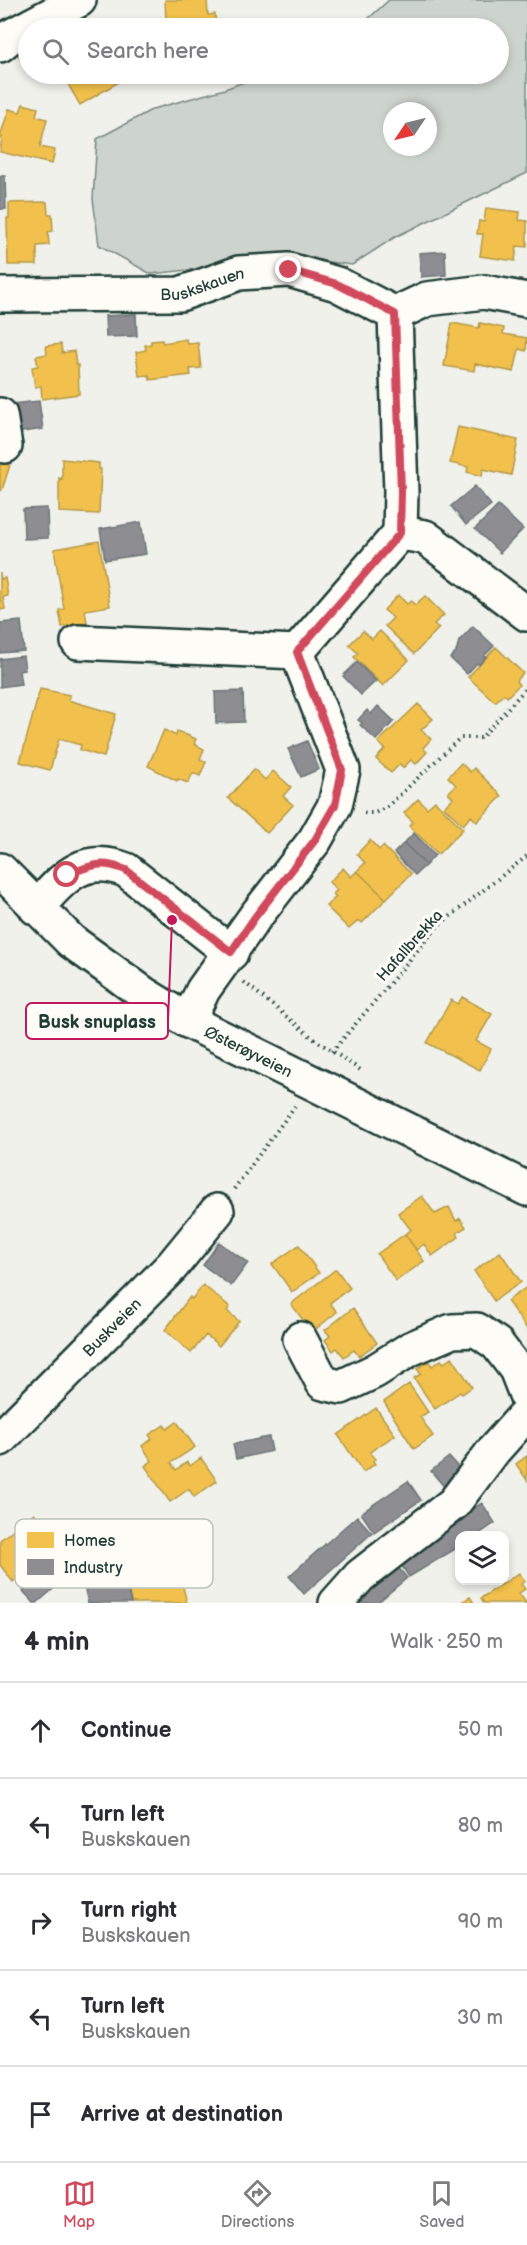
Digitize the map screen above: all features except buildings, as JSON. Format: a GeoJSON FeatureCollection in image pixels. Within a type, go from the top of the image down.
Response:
{"type":"FeatureCollection","features":[{"type":"Feature","properties":{"kind":"street"},"geometry":{"type":"LineString","coordinates":[[44,18],[79,0]]}},
{"type":"Feature","properties":{"kind":"street"},"geometry":{"type":"LineString","coordinates":[[0,45],[18,32]]}},
{"type":"Feature","properties":{"kind":"street","name":"Buskskauen"},"geometry":{"type":"LineString","coordinates":[[0,295],[180,294],[239,273],[289,270],[337,284],[395,314]]}},
{"type":"Feature","properties":{"kind":"street"},"geometry":{"type":"LineString","coordinates":[[297,652],[400,533],[401,492],[395,314],[427,299],[484,292],[527,300]]}},
{"type":"Feature","properties":{"kind":"street"},"geometry":{"type":"LineString","coordinates":[[400,533],[425,537],[527,614]]}},
{"type":"Feature","properties":{"kind":"street"},"geometry":{"type":"LineString","coordinates":[[78,642],[297,652]]}},
{"type":"Feature","properties":{"kind":"street"},"geometry":{"type":"LineString","coordinates":[[188,1021],[203,990],[255,917],[315,840],[335,805],[342,770],[297,652]]}},
{"type":"Feature","properties":{"kind":"street"},"geometry":{"type":"LineString","coordinates":[[36,908],[67,875],[90,865],[109,864],[126,870],[226,958]]}},
{"type":"Feature","properties":{"kind":"street","name":"Østerøyveien"},"geometry":{"type":"LineString","coordinates":[[0,870],[71,941],[144,994],[188,1021],[527,1189]]}},
{"type":"Feature","properties":{"kind":"street","name":"Buskveien"},"geometry":{"type":"LineString","coordinates":[[0,1439],[171,1266],[217,1211]]}},
{"type":"Feature","properties":{"kind":"street"},"geometry":{"type":"LineString","coordinates":[[300,1339],[323,1383],[341,1387],[375,1371],[410,1349],[452,1331],[477,1330],[497,1344],[516,1369],[527,1397]]}},
{"type":"Feature","properties":{"kind":"street"},"geometry":{"type":"LineString","coordinates":[[336,1603],[360,1576],[454,1503],[494,1450],[527,1413]]}},
{"type":"Feature","properties":{"kind":"path"},"geometry":{"type":"LineString","coordinates":[[335,805],[357,814],[375,813],[387,807],[460,738],[481,738],[527,687]]}},
{"type":"Feature","properties":{"kind":"path","name":"Hafallbrekka"},"geometry":{"type":"LineString","coordinates":[[328,1058],[438,926],[527,856]]}},
{"type":"Feature","properties":{"kind":"path"},"geometry":{"type":"LineString","coordinates":[[226,958],[314,1039],[368,1075]]}},
{"type":"Feature","properties":{"kind":"path"},"geometry":{"type":"LineString","coordinates":[[217,1211],[298,1102]]}},
{"type":"Feature","properties":{"kind":"shaded area"},"geometry":{"type":"Polygon","coordinates":[[[389,0],[527,0],[527,173],[395,237],[352,265],[299,258],[151,274],[99,245],[93,199],[97,139],[153,109],[238,84],[509,84],[509,18],[369,18],[389,0]]]}},
{"type":"Feature","properties":{"kind":"place","name":"Busk snuplass"},"geometry":{"type":"Point","coordinates":[172,920]}},
{"type":"Feature","properties":{"kind":"route"},"geometry":{"type":"LineString","coordinates":[[67,875],[90,865],[109,864],[126,870],[231,952],[255,917],[315,840],[335,805],[342,770],[297,652],[400,533],[401,492],[395,314],[337,284],[289,270]]}}]}
